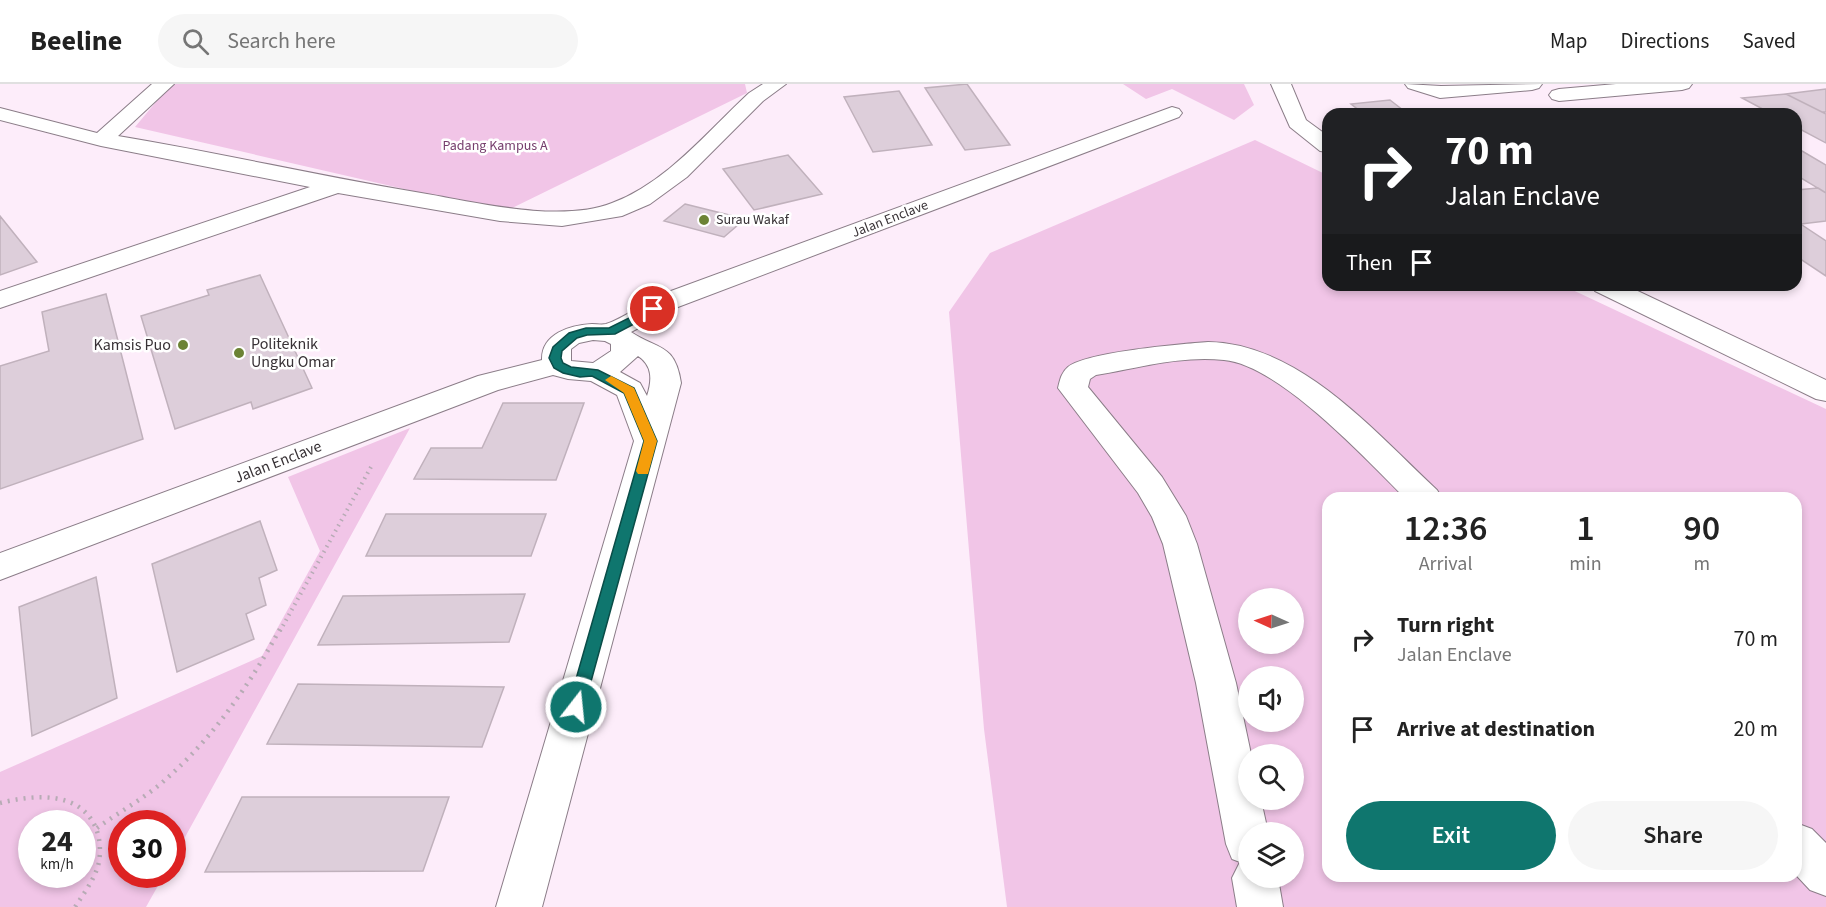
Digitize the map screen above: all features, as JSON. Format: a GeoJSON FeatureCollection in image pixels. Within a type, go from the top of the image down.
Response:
{"type":"FeatureCollection","features":[{"type":"Feature","properties":{"kind":"street"},"geometry":{"type":"LineString","coordinates":[[101,140],[164,84]]}},
{"type":"Feature","properties":{"kind":"street"},"geometry":{"type":"LineString","coordinates":[[0,114],[101,140],[336,186],[500,214],[562,219],[614,211],[642,199],[679,172],[756,97],[774,84]]}},
{"type":"Feature","properties":{"kind":"street"},"geometry":{"type":"LineString","coordinates":[[1281,84],[1297,123],[1322,142]]}},
{"type":"Feature","properties":{"kind":"street"},"geometry":{"type":"LineString","coordinates":[[1415,84],[1440,92],[1532,84]]}},
{"type":"Feature","properties":{"kind":"street"},"geometry":{"type":"LineString","coordinates":[[1541,84],[1579,108]]}},
{"type":"Feature","properties":{"kind":"street"},"geometry":{"type":"LineString","coordinates":[[1559,95],[1682,84]]}},
{"type":"Feature","properties":{"kind":"street","name":"Jalan Enclave"},"geometry":{"type":"LineString","coordinates":[[618,336],[669,301],[1172,113]]}},
{"type":"Feature","properties":{"kind":"street"},"geometry":{"type":"LineString","coordinates":[[0,300],[336,186]]}},
{"type":"Feature","properties":{"kind":"street"},"geometry":{"type":"LineString","coordinates":[[1617,291],[1826,392]]}},
{"type":"Feature","properties":{"kind":"street","name":"Jalan Enclave"},"geometry":{"type":"LineString","coordinates":[[519,907],[650,441],[666,383],[665,366],[654,352],[618,336],[586,332],[573,336],[557,350],[555,358],[558,365],[580,373],[594,372],[630,390],[650,441]]}},
{"type":"Feature","properties":{"kind":"street"},"geometry":{"type":"LineString","coordinates":[[594,372],[619,361],[625,354],[618,336]]}},
{"type":"Feature","properties":{"kind":"street"},"geometry":{"type":"LineString","coordinates":[[1244,822],[1216,683],[1180,544],[1169,516],[1150,485],[1073,388],[1076,375],[1088,367],[1192,353],[1226,351],[1258,359],[1294,381],[1418,492]]}},
{"type":"Feature","properties":{"kind":"street","name":"Jalan Enclave"},"geometry":{"type":"LineString","coordinates":[[0,567],[488,383],[558,365]]}},
{"type":"Feature","properties":{"kind":"street"},"geometry":{"type":"LineString","coordinates":[[1802,850],[1826,874]]}},
{"type":"Feature","properties":{"kind":"street"},"geometry":{"type":"LineString","coordinates":[[1256,888],[1260,907]]}},
{"type":"Feature","properties":{"kind":"path"},"geometry":{"type":"LineString","coordinates":[[97,828],[165,780],[216,727],[256,673],[399,416]]}},
{"type":"Feature","properties":{"kind":"path"},"geometry":{"type":"LineString","coordinates":[[0,803],[13,799],[42,796],[67,800],[86,811],[97,828],[100,854],[89,886],[75,907]]}},
{"type":"Feature","properties":{"kind":"green space","name":"Padang Kampus A"},"geometry":{"type":"Polygon","coordinates":[[[171,84],[745,84],[747,93],[504,212],[135,127],[171,84]]]}},
{"type":"Feature","properties":{"kind":"green space"},"geometry":{"type":"Polygon","coordinates":[[[1123,84],[1244,84],[1254,105],[1234,120],[1172,89],[1146,99],[1123,84]]]}},
{"type":"Feature","properties":{"kind":"green space"},"geometry":{"type":"Polygon","coordinates":[[[1255,140],[1322,173],[1322,291],[1575,291],[1826,409],[1826,907],[1007,907],[984,729],[949,312],[990,253],[1255,140]]]}},
{"type":"Feature","properties":{"kind":"green space"},"geometry":{"type":"Polygon","coordinates":[[[410,428],[186,835],[186,810],[108,810],[108,888],[157,888],[146,907],[0,907],[0,772],[262,656],[320,551],[288,477],[410,428]]]}},
{"type":"Feature","properties":{"kind":"building"},"geometry":{"type":"Polygon","coordinates":[[[967,84],[1010,145],[965,150],[925,88],[967,84]]]}},
{"type":"Feature","properties":{"kind":"building"},"geometry":{"type":"Polygon","coordinates":[[[1826,89],[1826,112],[1786,94],[1826,89]]]}},
{"type":"Feature","properties":{"kind":"building"},"geometry":{"type":"Polygon","coordinates":[[[899,91],[932,145],[873,152],[844,97],[899,91]]]}},
{"type":"Feature","properties":{"kind":"building"},"geometry":{"type":"Polygon","coordinates":[[[1786,94],[1826,114],[1826,143],[1802,130],[1802,108],[1761,108],[1742,98],[1786,94]]]}},
{"type":"Feature","properties":{"kind":"building"},"geometry":{"type":"Polygon","coordinates":[[[1390,100],[1400,108],[1356,108],[1351,104],[1390,100]]]}},
{"type":"Feature","properties":{"kind":"building"},"geometry":{"type":"Polygon","coordinates":[[[1802,151],[1826,165],[1826,193],[1802,179],[1802,151]]]}},
{"type":"Feature","properties":{"kind":"building"},"geometry":{"type":"Polygon","coordinates":[[[788,155],[822,194],[754,210],[723,169],[788,155]]]}},
{"type":"Feature","properties":{"kind":"building"},"geometry":{"type":"Polygon","coordinates":[[[1818,188],[1826,193],[1826,221],[1802,224],[1802,189],[1818,188]]]}},
{"type":"Feature","properties":{"kind":"building","name":"Surau Wakaf"},"geometry":{"type":"Polygon","coordinates":[[[685,204],[745,219],[724,237],[664,221],[685,204]]]}},
{"type":"Feature","properties":{"kind":"building"},"geometry":{"type":"Polygon","coordinates":[[[0,216],[37,262],[0,275],[0,216]]]}},
{"type":"Feature","properties":{"kind":"building"},"geometry":{"type":"Polygon","coordinates":[[[1802,225],[1826,241],[1826,276],[1802,260],[1802,225]]]}},
{"type":"Feature","properties":{"kind":"building"},"geometry":{"type":"Polygon","coordinates":[[[260,275],[312,388],[253,409],[251,402],[175,429],[141,316],[209,295],[207,290],[260,275]]]}},
{"type":"Feature","properties":{"kind":"building"},"geometry":{"type":"Polygon","coordinates":[[[106,294],[143,439],[0,489],[0,366],[49,351],[42,312],[106,294]]]}},
{"type":"Feature","properties":{"kind":"building"},"geometry":{"type":"Polygon","coordinates":[[[503,403],[584,403],[556,480],[414,479],[431,448],[482,448],[503,403]]]}},
{"type":"Feature","properties":{"kind":"building"},"geometry":{"type":"Polygon","coordinates":[[[386,514],[546,514],[531,556],[366,556],[386,514]]]}},
{"type":"Feature","properties":{"kind":"building"},"geometry":{"type":"Polygon","coordinates":[[[260,521],[277,570],[259,578],[266,605],[246,614],[254,639],[177,672],[152,564],[260,521]]]}},
{"type":"Feature","properties":{"kind":"building"},"geometry":{"type":"Polygon","coordinates":[[[96,577],[117,698],[32,736],[19,607],[96,577]]]}},
{"type":"Feature","properties":{"kind":"building"},"geometry":{"type":"Polygon","coordinates":[[[525,594],[509,642],[318,645],[343,596],[525,594]]]}},
{"type":"Feature","properties":{"kind":"building"},"geometry":{"type":"Polygon","coordinates":[[[298,684],[504,687],[482,747],[267,744],[298,684]]]}},
{"type":"Feature","properties":{"kind":"building"},"geometry":{"type":"Polygon","coordinates":[[[242,797],[449,797],[423,871],[205,872],[242,797]]]}},
{"type":"Feature","properties":{"kind":"slow traffic"},"geometry":{"type":"LineString","coordinates":[[611,380],[630,390],[650,441],[643,471]]}},
{"type":"Feature","properties":{"kind":"place","name":"Surau Wakaf"},"geometry":{"type":"Point","coordinates":[704,220]}},
{"type":"Feature","properties":{"kind":"place","name":"Kamsis Puo"},"geometry":{"type":"Point","coordinates":[183,345]}},
{"type":"Feature","properties":{"kind":"place","name":"Politeknik Ungku Omar"},"geometry":{"type":"Point","coordinates":[239,353]}},
{"type":"Feature","properties":{"kind":"route"},"geometry":{"type":"LineString","coordinates":[[576,707],[640,484],[650,441],[630,390],[594,372],[580,373],[567,370],[558,365],[555,358],[563,342],[573,336],[599,330],[611,332],[653,309]]}}]}
